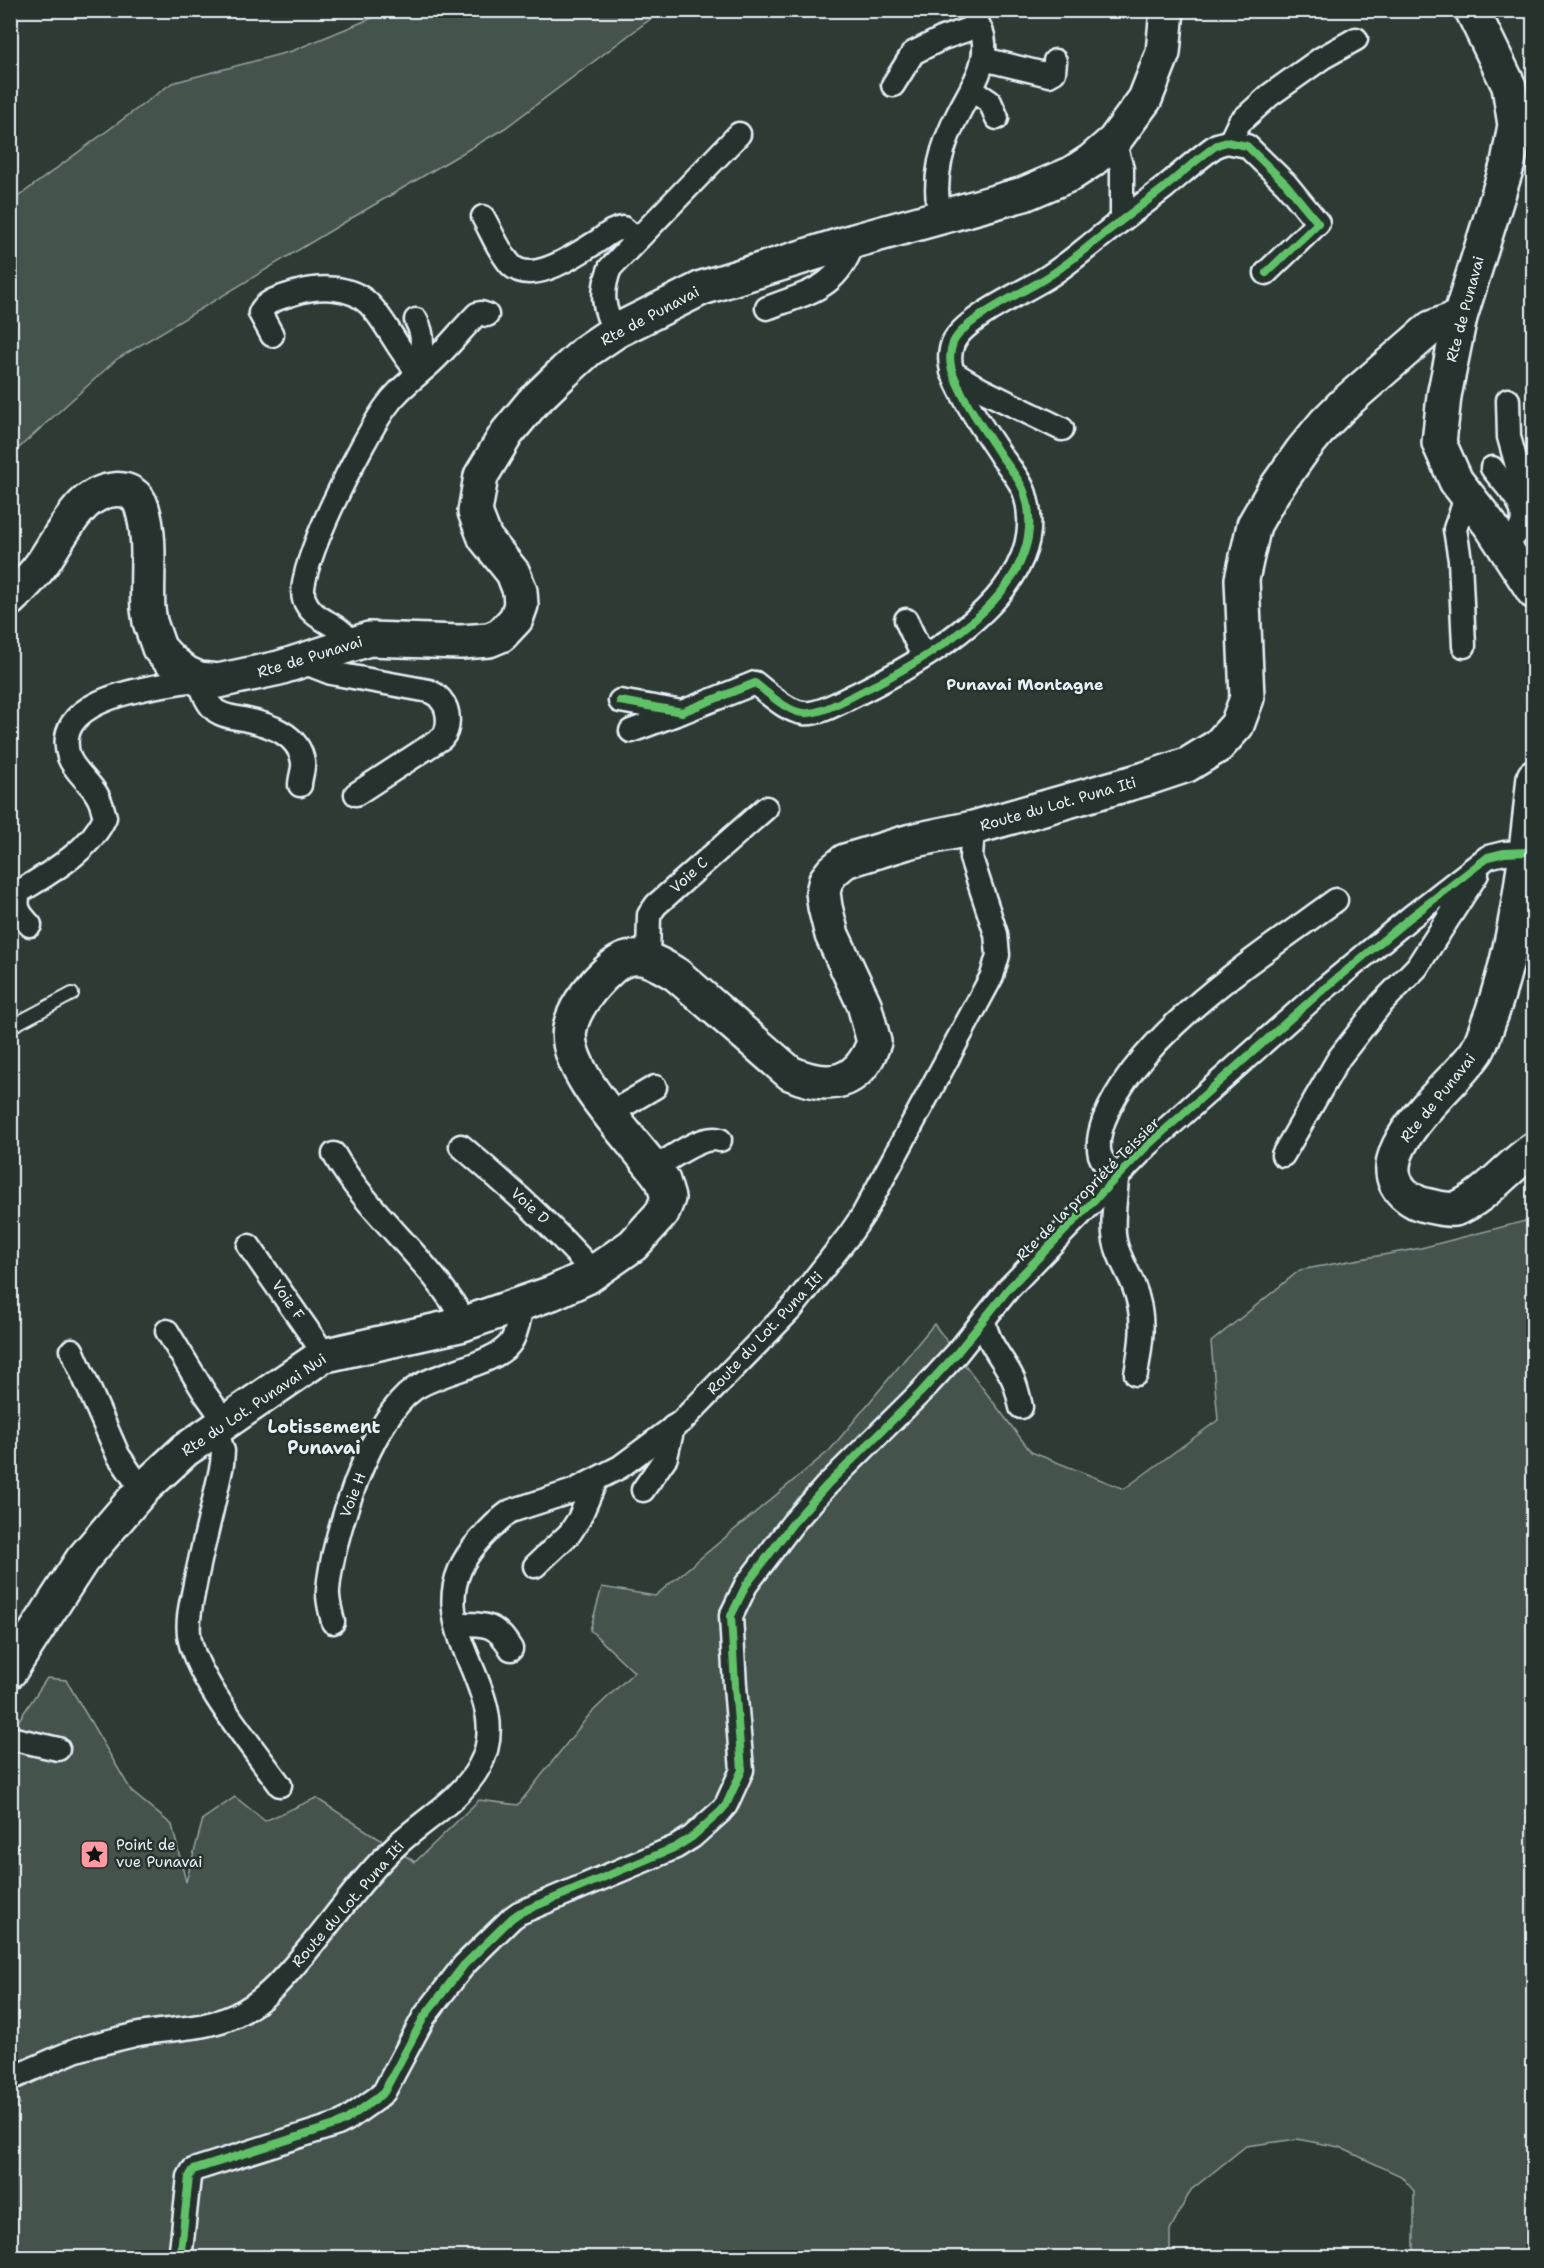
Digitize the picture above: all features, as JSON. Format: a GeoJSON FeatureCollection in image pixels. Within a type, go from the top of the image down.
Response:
{"type":"FeatureCollection","features":[{"type":"Feature","properties":{"kind":"main road","name":"Rte de Punavai"},"geometry":{"type":"LineString","coordinates":[[199,679],[218,681],[242,677],[369,639],[489,640],[501,635],[510,628],[521,605],[520,591],[513,573],[485,538],[475,512],[481,476],[507,433],[532,403],[588,350],[616,331],[702,288],[854,241],[1024,194],[1068,175],[1091,161],[1114,141],[1145,99],[1163,53],[1167,10]]}},
{"type":"Feature","properties":{"kind":"main road","name":"Rte de Punavai"},"geometry":{"type":"LineString","coordinates":[[1472,10],[1509,86],[1515,125],[1508,163],[1460,317],[1444,396],[1439,443],[1456,481],[1504,547],[1533,592]]}},
{"type":"Feature","properties":{"kind":"main road","name":"Route du Lot. Puna Iti"},"geometry":{"type":"LineString","coordinates":[[973,828],[1187,765],[1218,746],[1237,725],[1247,698],[1242,579],[1254,525],[1302,451],[1325,423],[1431,328],[1460,317]]}},
{"type":"Feature","properties":{"kind":"main road"},"geometry":{"type":"LineString","coordinates":[[10,599],[25,585],[42,563],[83,504],[107,490],[121,489],[133,494],[142,506],[146,524],[150,622],[163,652],[186,673],[199,679]]}},
{"type":"Feature","properties":{"kind":"main road","name":"Rte de Punavai"},"geometry":{"type":"LineString","coordinates":[[1533,777],[1526,852],[1512,940],[1492,1013],[1477,1051],[1410,1129],[1396,1150],[1392,1172],[1398,1189],[1417,1203],[1453,1210],[1474,1199],[1518,1159],[1533,1149]]}},
{"type":"Feature","properties":{"kind":"main road"},"geometry":{"type":"LineString","coordinates":[[648,959],[677,975],[790,1073],[809,1081],[828,1083],[844,1080],[864,1063],[874,1042],[864,1004],[832,935],[823,892],[826,880],[845,861],[911,841],[973,828]]}},
{"type":"Feature","properties":{"kind":"main road","name":"Rte du Lot. Punavai Nui"},"geometry":{"type":"LineString","coordinates":[[10,1671],[80,1562],[142,1490],[185,1450],[325,1354],[406,1338],[465,1323],[552,1293],[593,1272],[633,1245],[662,1213],[668,1198],[663,1181],[609,1114],[586,1080],[575,1061],[570,1028],[587,994],[609,969],[631,958],[648,959]]}},
{"type":"Feature","properties":{"kind":"street"},"geometry":{"type":"LineString","coordinates":[[893,85],[913,53],[975,18],[983,35],[983,59],[972,90],[960,110],[945,145],[936,179],[940,218]]}},
{"type":"Feature","properties":{"kind":"street"},"geometry":{"type":"LineString","coordinates":[[1230,142],[1239,123],[1270,95],[1322,58],[1356,39]]}},
{"type":"Feature","properties":{"kind":"street"},"geometry":{"type":"LineString","coordinates":[[983,59],[1048,75],[1054,72],[1055,60]]}},
{"type":"Feature","properties":{"kind":"street"},"geometry":{"type":"LineString","coordinates":[[972,90],[990,102],[997,117]]}},
{"type":"Feature","properties":{"kind":"street"},"geometry":{"type":"LineString","coordinates":[[616,331],[610,322],[604,304],[603,285],[610,268],[739,134]]}},
{"type":"Feature","properties":{"kind":"street"},"geometry":{"type":"LineString","coordinates":[[1114,141],[1122,169],[1122,220]]}},
{"type":"Feature","properties":{"kind":"street"},"geometry":{"type":"LineString","coordinates":[[631,731],[755,684],[793,711],[801,714],[821,712],[875,686],[927,654],[988,609],[1008,586],[1020,565],[1029,513],[1024,492],[970,410],[952,372],[950,367],[953,343],[966,327],[982,315],[1051,276],[1217,145],[1230,142],[1247,146],[1286,184],[1318,223],[1266,273]]}},
{"type":"Feature","properties":{"kind":"street"},"geometry":{"type":"LineString","coordinates":[[483,217],[513,267],[526,273],[557,265],[614,229],[623,228],[636,239]]}},
{"type":"Feature","properties":{"kind":"street"},"geometry":{"type":"LineString","coordinates":[[767,308],[819,288],[832,279],[848,259],[854,241]]}},
{"type":"Feature","properties":{"kind":"street"},"geometry":{"type":"LineString","coordinates":[[272,335],[260,313],[267,304],[310,289],[333,289],[353,293],[369,304],[414,373]]}},
{"type":"Feature","properties":{"kind":"street"},"geometry":{"type":"LineString","coordinates":[[414,373],[424,370],[477,314],[487,315]]}},
{"type":"Feature","properties":{"kind":"street"},"geometry":{"type":"LineString","coordinates":[[353,644],[342,631],[309,610],[303,596],[304,577],[311,555],[355,459],[385,408],[414,373],[423,344],[422,332],[416,320]]}},
{"type":"Feature","properties":{"kind":"street"},"geometry":{"type":"LineString","coordinates":[[952,372],[982,390],[1062,429]]}},
{"type":"Feature","properties":{"kind":"street"},"geometry":{"type":"LineString","coordinates":[[1504,547],[1520,530],[1524,518],[1519,473],[1509,437],[1508,400]]}},
{"type":"Feature","properties":{"kind":"street"},"geometry":{"type":"LineString","coordinates":[[1492,468],[1522,506]]}},
{"type":"Feature","properties":{"kind":"street"},"geometry":{"type":"LineString","coordinates":[[1464,646],[1460,560],[1455,529],[1467,495]]}},
{"type":"Feature","properties":{"kind":"street"},"geometry":{"type":"LineString","coordinates":[[906,620],[918,646],[927,654]]}},
{"type":"Feature","properties":{"kind":"street"},"geometry":{"type":"LineString","coordinates":[[300,661],[331,673],[429,691],[441,700],[446,708],[448,726],[442,738],[356,794]]}},
{"type":"Feature","properties":{"kind":"street"},"geometry":{"type":"LineString","coordinates":[[30,925],[18,913],[16,904],[19,892],[85,845],[98,831],[105,817],[98,796],[70,759],[68,744],[70,728],[78,715],[110,697],[199,679],[207,703],[215,711],[225,716],[259,723],[290,737],[296,744],[303,762],[300,785]]}},
{"type":"Feature","properties":{"kind":"street"},"geometry":{"type":"LineString","coordinates":[[620,701],[682,712]]}},
{"type":"Feature","properties":{"kind":"street","name":"Voie C"},"geometry":{"type":"LineString","coordinates":[[648,959],[650,915],[656,905],[766,808]]}},
{"type":"Feature","properties":{"kind":"street","name":"Route du Lot. Puna Iti"},"geometry":{"type":"LineString","coordinates":[[10,2079],[80,2049],[136,2035],[210,2024],[235,2015],[271,1992],[345,1901],[399,1843],[458,1793],[479,1768],[489,1733],[480,1688],[453,1615],[452,1598],[455,1580],[471,1550],[492,1527],[511,1511],[573,1491],[596,1480],[620,1467],[673,1427],[721,1382],[786,1314],[850,1234],[890,1166],[992,976],[998,955],[996,934],[971,858],[973,828]]}},
{"type":"Feature","properties":{"kind":"street","name":"Rte de la propriété Teissier"},"geometry":{"type":"LineString","coordinates":[[177,2258],[181,2250],[189,2177],[193,2170],[346,2120],[384,2092],[424,2017],[464,1965],[512,1918],[684,1842],[720,1812],[731,1796],[742,1770],[731,1616],[746,1585],[793,1523],[827,1485],[921,1392],[1009,1288],[1147,1146],[1411,916],[1488,857],[1504,853],[1526,852]]}},
{"type":"Feature","properties":{"kind":"street"},"geometry":{"type":"LineString","coordinates":[[1283,1155],[1339,1058],[1381,1004],[1417,967],[1488,857]]}},
{"type":"Feature","properties":{"kind":"street"},"geometry":{"type":"LineString","coordinates":[[1136,1374],[1143,1335],[1142,1313],[1134,1287],[1115,1243],[1117,1177],[1101,1157],[1099,1145],[1101,1130],[1120,1087],[1137,1065],[1178,1022],[1244,967],[1336,900]]}},
{"type":"Feature","properties":{"kind":"street"},"geometry":{"type":"LineString","coordinates":[[609,1114],[655,1087]]}},
{"type":"Feature","properties":{"kind":"street"},"geometry":{"type":"LineString","coordinates":[[654,1168],[700,1142],[716,1138],[720,1140]]}},
{"type":"Feature","properties":{"kind":"street","name":"Voie D"},"geometry":{"type":"LineString","coordinates":[[461,1146],[539,1214],[593,1272]]}},
{"type":"Feature","properties":{"kind":"street"},"geometry":{"type":"LineString","coordinates":[[334,1154],[348,1180],[452,1299],[465,1323]]}},
{"type":"Feature","properties":{"kind":"street","name":"Voie F"},"geometry":{"type":"LineString","coordinates":[[249,1246],[325,1354]]}},
{"type":"Feature","properties":{"kind":"street","name":"Voie H"},"geometry":{"type":"LineString","coordinates":[[333,1622],[327,1593],[345,1512],[378,1432],[393,1408],[414,1389],[432,1378],[493,1357],[505,1350],[512,1341],[523,1303]]}},
{"type":"Feature","properties":{"kind":"street"},"geometry":{"type":"LineString","coordinates":[[984,1320],[985,1334],[1014,1381],[1021,1407]]}},
{"type":"Feature","properties":{"kind":"street"},"geometry":{"type":"LineString","coordinates":[[167,1331],[204,1392],[221,1426],[223,1451],[196,1580],[189,1634],[192,1648],[222,1705],[280,1785]]}},
{"type":"Feature","properties":{"kind":"street"},"geometry":{"type":"LineString","coordinates":[[72,1350],[118,1455],[142,1490]]}},
{"type":"Feature","properties":{"kind":"street"},"geometry":{"type":"LineString","coordinates":[[643,1490],[666,1457],[673,1427]]}},
{"type":"Feature","properties":{"kind":"street"},"geometry":{"type":"LineString","coordinates":[[535,1566],[570,1533],[579,1520],[596,1480]]}},
{"type":"Feature","properties":{"kind":"street"},"geometry":{"type":"LineString","coordinates":[[457,1624],[481,1624],[495,1629],[504,1637],[511,1649]]}},
{"type":"Feature","properties":{"kind":"street"},"geometry":{"type":"LineString","coordinates":[[10,1738],[58,1749]]}},
{"type":"Feature","properties":{"kind":"lane"},"geometry":{"type":"LineString","coordinates":[[10,1027],[72,994]]}},
{"type":"Feature","properties":{"kind":"shaded area"},"geometry":{"type":"Polygon","coordinates":[[[389,11],[661,11],[505,128],[117,359],[11,455],[11,202],[172,83],[292,51],[389,11]]]}},
{"type":"Feature","properties":{"kind":"shaded area"},"geometry":{"type":"Polygon","coordinates":[[[1533,1219],[1533,2257],[1414,2257],[1414,2191],[1401,2176],[1339,2147],[1297,2139],[1246,2146],[1191,2190],[1170,2230],[1170,2257],[11,2257],[10,2114],[20,2104],[10,2076],[11,1732],[47,1678],[66,1680],[132,1792],[172,1825],[186,1882],[203,1819],[235,1797],[265,1821],[316,1798],[415,1862],[479,1800],[518,1805],[590,1714],[634,1672],[590,1630],[602,1587],[655,1596],[830,1450],[934,1324],[1031,1452],[1124,1489],[1218,1420],[1211,1342],[1300,1270],[1421,1248],[1533,1219]]]}},
{"type":"Feature","properties":{"kind":"cycle path"},"geometry":{"type":"LineString","coordinates":[[620,701],[682,712],[755,683],[795,711],[815,712],[859,693],[918,661],[979,616],[1003,589],[1021,560],[1029,528],[1023,489],[975,416],[955,379],[950,362],[953,343],[968,325],[1064,266],[1217,145],[1227,142],[1247,146],[1286,184],[1318,223],[1266,273]]}},
{"type":"Feature","properties":{"kind":"cycle path"},"geometry":{"type":"LineString","coordinates":[[177,2258],[181,2250],[189,2177],[193,2170],[346,2120],[384,2092],[424,2017],[464,1965],[512,1918],[519,1913],[676,1847],[692,1837],[720,1812],[726,1805],[742,1770],[731,1616],[746,1585],[793,1523],[827,1485],[921,1392],[957,1353],[1009,1288],[1147,1146],[1318,994],[1488,857],[1504,853],[1526,852]]}},
{"type":"Feature","properties":{"kind":"place","name":"Point de vue Punavai"},"geometry":{"type":"Point","coordinates":[95,1854]}},
{"type":"Feature","properties":{"kind":"district","name":"Punavai Montagne"},"geometry":{"type":"Point","coordinates":[1025,684]}},
{"type":"Feature","properties":{"kind":"district","name":"Lotissement Punavai"},"geometry":{"type":"Point","coordinates":[324,1437]}}]}
